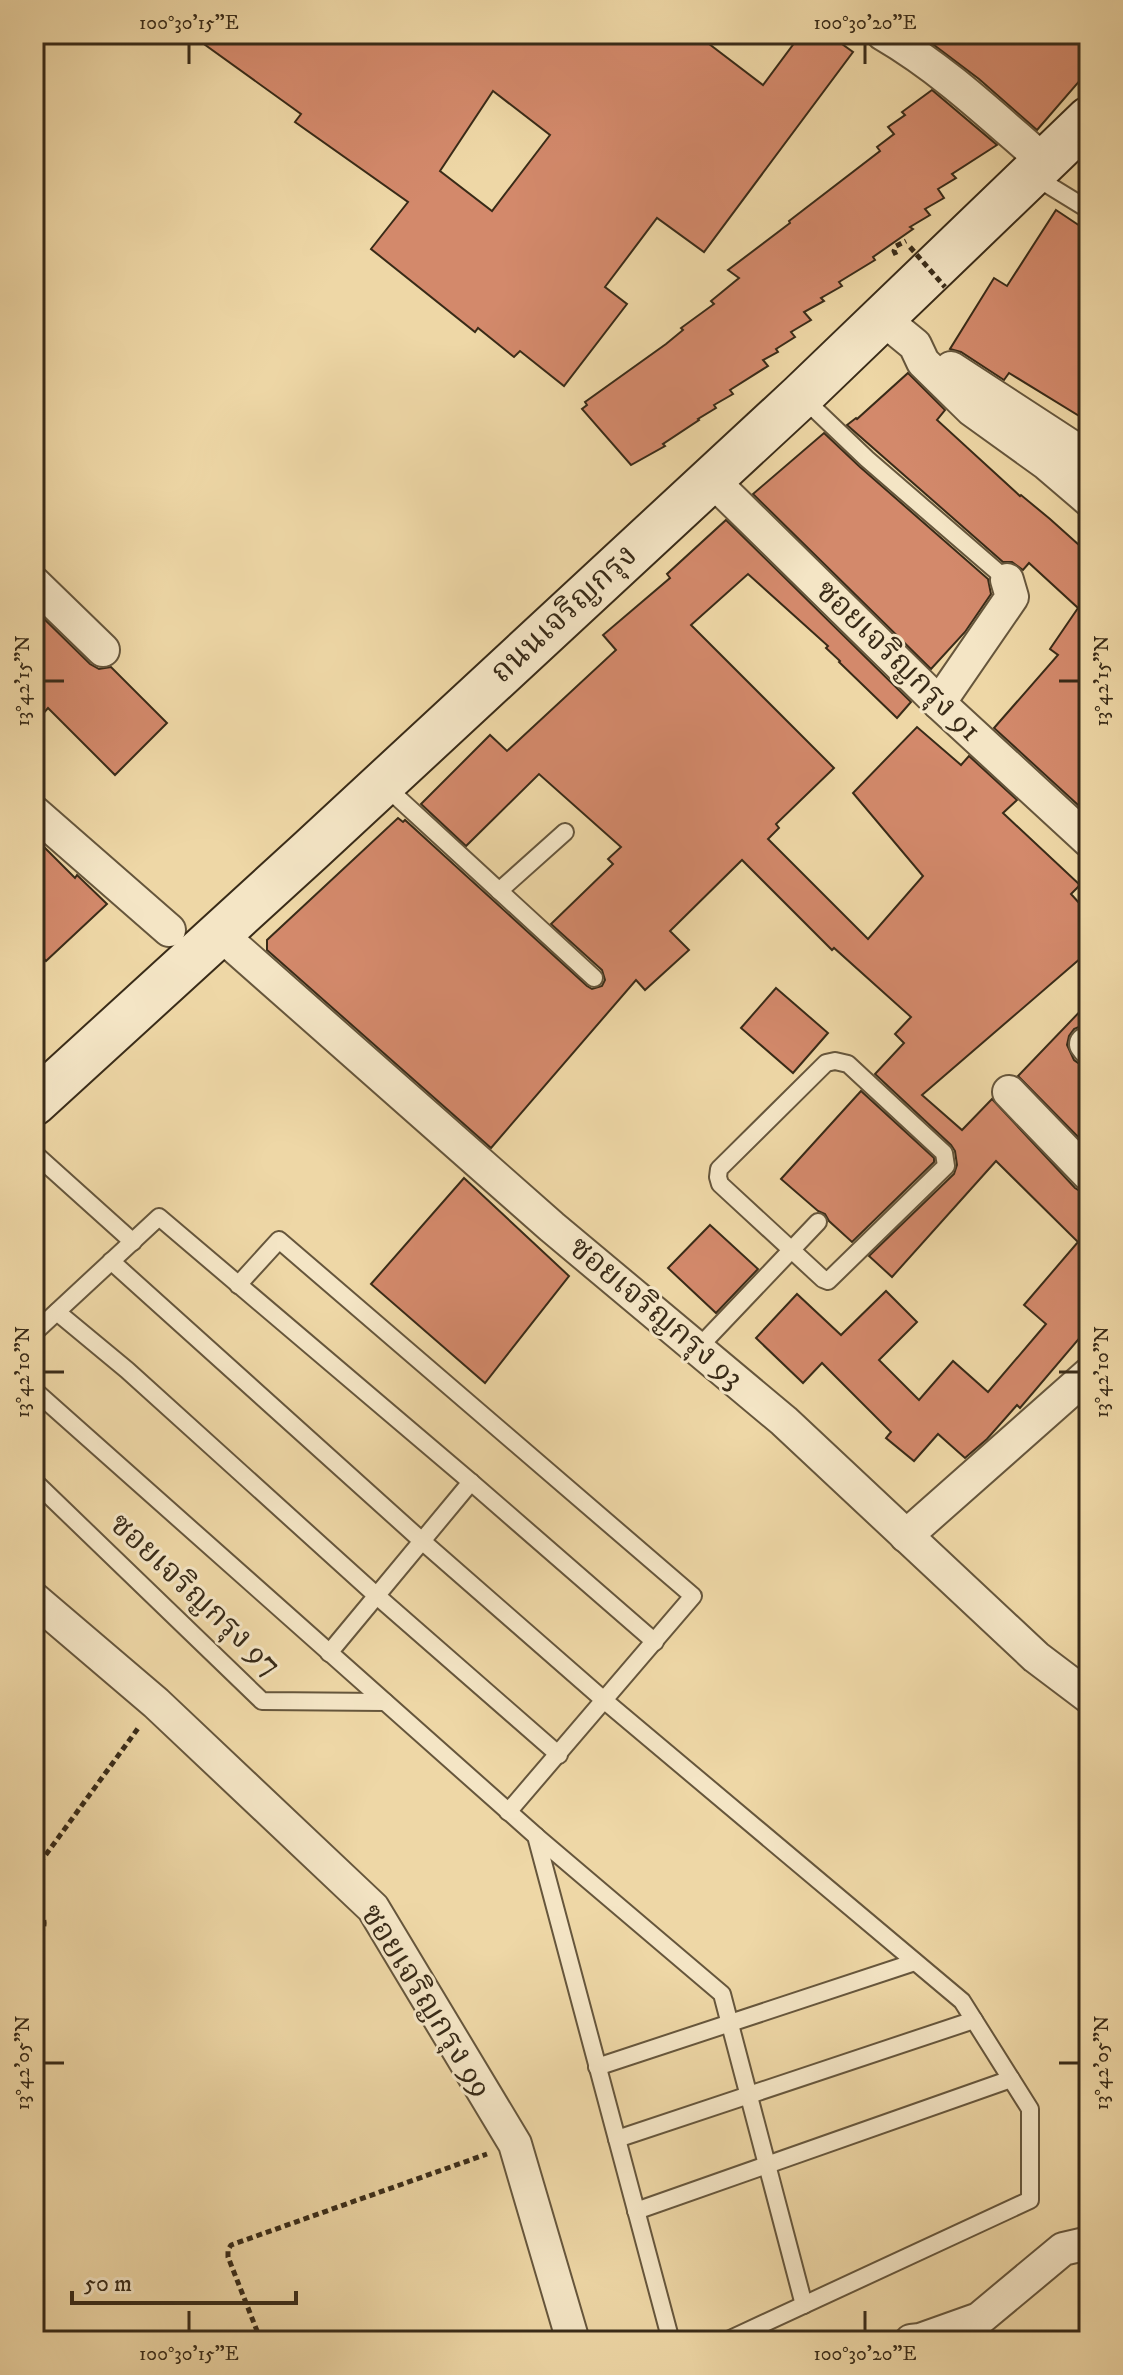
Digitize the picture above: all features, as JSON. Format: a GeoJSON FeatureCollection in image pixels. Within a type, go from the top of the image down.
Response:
{"type":"FeatureCollection","features":[{"type":"Feature","properties":{"kind":"main road","name":"ถนนเจริญกรุง"},"geometry":{"type":"LineString","coordinates":[[34,1103],[801,396],[898,331],[1037,168],[1089,119]]}},
{"type":"Feature","properties":{"kind":"street"},"geometry":{"type":"LineString","coordinates":[[883,34],[915,53],[976,101],[1037,168]]}},
{"type":"Feature","properties":{"kind":"street"},"geometry":{"type":"LineString","coordinates":[[898,331],[1089,458]]}},
{"type":"Feature","properties":{"kind":"street"},"geometry":{"type":"LineString","coordinates":[[898,331],[923,362],[972,410],[1047,464],[1089,500]]}},
{"type":"Feature","properties":{"kind":"street","name":"ซอยเจริญกรุง 91"},"geometry":{"type":"LineString","coordinates":[[711,479],[939,703],[1089,841]]}},
{"type":"Feature","properties":{"kind":"street"},"geometry":{"type":"LineString","coordinates":[[939,703],[1012,597],[1007,580]]}},
{"type":"Feature","properties":{"kind":"street"},"geometry":{"type":"LineString","coordinates":[[34,583],[103,650]]}},
{"type":"Feature","properties":{"kind":"street"},"geometry":{"type":"LineString","coordinates":[[34,812],[169,930]]}},
{"type":"Feature","properties":{"kind":"street","name":"ซอยเจริญกรุง 93"},"geometry":{"type":"LineString","coordinates":[[219,933],[552,1227],[784,1421],[1036,1657],[1089,1697]]}},
{"type":"Feature","properties":{"kind":"street"},"geometry":{"type":"LineString","coordinates":[[1009,1092],[1089,1175]]}},
{"type":"Feature","properties":{"kind":"street"},"geometry":{"type":"LineString","coordinates":[[906,1536],[1089,1374]]}},
{"type":"Feature","properties":{"kind":"street","name":"ซอยเจริญกรุง 99"},"geometry":{"type":"LineString","coordinates":[[34,1599],[156,1703],[373,1908],[515,2144],[573,2341]]}},
{"type":"Feature","properties":{"kind":"street"},"geometry":{"type":"LineString","coordinates":[[911,2341],[985,2330],[1063,2249],[1089,2243]]}},
{"type":"Feature","properties":{"kind":"lane"},"geometry":{"type":"LineString","coordinates":[[1037,168],[1089,210]]}},
{"type":"Feature","properties":{"kind":"lane"},"geometry":{"type":"LineString","coordinates":[[801,396],[867,459],[1007,580]]}},
{"type":"Feature","properties":{"kind":"lane"},"geometry":{"type":"LineString","coordinates":[[382,784],[594,978]]}},
{"type":"Feature","properties":{"kind":"lane"},"geometry":{"type":"LineString","coordinates":[[499,891],[565,832]]}},
{"type":"Feature","properties":{"kind":"lane"},"geometry":{"type":"LineString","coordinates":[[835,1061],[848,1064],[944,1153],[946,1166],[831,1279],[823,1279],[792,1250],[720,1184],[719,1169],[826,1063],[835,1061]]}},
{"type":"Feature","properties":{"kind":"lane"},"geometry":{"type":"LineString","coordinates":[[34,1153],[133,1242]]}},
{"type":"Feature","properties":{"kind":"lane"},"geometry":{"type":"LineString","coordinates":[[34,1333],[159,1217],[655,1642]]}},
{"type":"Feature","properties":{"kind":"lane"},"geometry":{"type":"LineString","coordinates":[[699,1347],[818,1222]]}},
{"type":"Feature","properties":{"kind":"lane"},"geometry":{"type":"LineString","coordinates":[[238,1285],[279,1240],[693,1596],[508,1812]]}},
{"type":"Feature","properties":{"kind":"lane"},"geometry":{"type":"LineString","coordinates":[[111,1261],[605,1701],[962,2001],[1030,2109],[1030,2200],[726,2341]]}},
{"type":"Feature","properties":{"kind":"lane"},"geometry":{"type":"LineString","coordinates":[[57,1312],[127,1370],[559,1755]]}},
{"type":"Feature","properties":{"kind":"lane"},"geometry":{"type":"LineString","coordinates":[[34,1390],[508,1812],[722,1994],[804,2305]]}},
{"type":"Feature","properties":{"kind":"lane","name":"ซอยเจริญกรุง 97"},"geometry":{"type":"LineString","coordinates":[[34,1481],[262,1701],[385,1702]]}},
{"type":"Feature","properties":{"kind":"lane"},"geometry":{"type":"LineString","coordinates":[[329,1653],[471,1482]]}},
{"type":"Feature","properties":{"kind":"lane"},"geometry":{"type":"LineString","coordinates":[[536,1836],[671,2341]]}},
{"type":"Feature","properties":{"kind":"lane"},"geometry":{"type":"LineString","coordinates":[[597,2067],[915,1962]]}},
{"type":"Feature","properties":{"kind":"lane"},"geometry":{"type":"LineString","coordinates":[[617,2139],[974,2020]]}},
{"type":"Feature","properties":{"kind":"lane"},"geometry":{"type":"LineString","coordinates":[[636,2211],[1011,2079]]}},
{"type":"Feature","properties":{"kind":"path"},"geometry":{"type":"LineString","coordinates":[[910,247],[945,287]]}},
{"type":"Feature","properties":{"kind":"path"},"geometry":{"type":"LineString","coordinates":[[34,1871],[156,1703]]}},
{"type":"Feature","properties":{"kind":"path"},"geometry":{"type":"LineString","coordinates":[[34,1903],[45,1922],[34,1945]]}},
{"type":"Feature","properties":{"kind":"path"},"geometry":{"type":"LineString","coordinates":[[261,2341],[228,2257],[231,2245],[515,2144]]}},
{"type":"Feature","properties":{"kind":"building"},"geometry":{"type":"Polygon","coordinates":[[[190,34],[696,34],[763,85],[801,34],[828,34],[853,52],[704,252],[657,218],[605,287],[627,304],[564,386],[520,351],[514,357],[478,328],[475,332],[371,249],[408,202],[295,122],[301,114],[190,34]],[[493,91],[440,171],[492,211],[550,135],[493,91]]]}},
{"type":"Feature","properties":{"kind":"building"},"geometry":{"type":"Polygon","coordinates":[[[944,34],[1089,34],[1089,70],[1037,130],[979,79],[934,45],[944,34]]]}},
{"type":"Feature","properties":{"kind":"building"},"geometry":{"type":"Polygon","coordinates":[[[932,90],[997,145],[952,174],[956,178],[938,189],[944,198],[925,209],[930,215],[873,257],[875,260],[839,282],[842,286],[821,298],[824,301],[804,312],[811,320],[791,332],[795,337],[763,360],[768,366],[730,390],[733,394],[663,444],[665,446],[631,465],[582,409],[587,405],[585,402],[666,344],[683,330],[681,328],[714,304],[711,301],[739,278],[728,270],[880,151],[877,147],[894,134],[888,127],[905,115],[902,112],[932,90]]]}},
{"type":"Feature","properties":{"kind":"building"},"geometry":{"type":"Polygon","coordinates":[[[1056,210],[1089,232],[1089,422],[1009,373],[1004,380],[961,352],[950,349],[994,278],[1007,286],[1056,210]]]}},
{"type":"Feature","properties":{"kind":"building"},"geometry":{"type":"Polygon","coordinates":[[[908,373],[945,410],[937,420],[1089,554],[1089,815],[994,728],[1058,655],[1050,649],[1078,608],[1029,563],[1023,570],[1012,562],[1003,562],[847,425],[908,373]]]}},
{"type":"Feature","properties":{"kind":"building"},"geometry":{"type":"Polygon","coordinates":[[[824,433],[988,579],[991,594],[965,632],[931,669],[753,494],[824,433]]]}},
{"type":"Feature","properties":{"kind":"building"},"geometry":{"type":"Polygon","coordinates":[[[726,520],[911,702],[897,718],[839,662],[826,648],[828,646],[748,574],[691,625],[834,768],[776,824],[779,828],[768,839],[868,939],[923,876],[853,793],[917,727],[961,765],[969,756],[1017,800],[1003,813],[1080,885],[1071,894],[1089,914],[1089,951],[922,1095],[962,1130],[992,1099],[1075,1188],[1089,1193],[1089,1327],[1020,1408],[1017,1405],[965,1458],[938,1434],[914,1461],[886,1438],[891,1432],[822,1363],[803,1383],[756,1338],[797,1294],[841,1335],[886,1291],[917,1322],[879,1360],[919,1400],[953,1361],[988,1392],[1046,1324],[1024,1305],[1078,1242],[996,1161],[892,1277],[869,1256],[954,1174],[957,1165],[955,1151],[875,1074],[904,1043],[895,1034],[911,1017],[834,948],[832,950],[742,860],[670,931],[689,950],[645,990],[636,980],[491,1148],[267,950],[267,940],[398,818],[403,822],[405,820],[587,986],[592,989],[602,986],[605,980],[602,970],[551,924],[613,864],[608,859],[621,847],[539,774],[466,846],[421,804],[490,735],[507,751],[616,650],[603,635],[670,578],[667,574],[726,520]]]}},
{"type":"Feature","properties":{"kind":"building"},"geometry":{"type":"Polygon","coordinates":[[[34,609],[90,664],[99,669],[111,667],[167,723],[115,775],[48,708],[34,724],[34,609]]]}},
{"type":"Feature","properties":{"kind":"building"},"geometry":{"type":"Polygon","coordinates":[[[34,837],[75,878],[77,875],[107,904],[46,961],[34,948],[34,837]]]}},
{"type":"Feature","properties":{"kind":"building"},"geometry":{"type":"Polygon","coordinates":[[[776,988],[828,1033],[793,1073],[741,1028],[776,988]]]}},
{"type":"Feature","properties":{"kind":"building"},"geometry":{"type":"Polygon","coordinates":[[[1089,1002],[1089,1026],[1074,1029],[1067,1045],[1074,1060],[1089,1067],[1089,1148],[1018,1076],[1089,1002]]]}},
{"type":"Feature","properties":{"kind":"building"},"geometry":{"type":"Polygon","coordinates":[[[861,1091],[934,1158],[934,1162],[852,1242],[825,1214],[781,1179],[861,1091]]]}},
{"type":"Feature","properties":{"kind":"building"},"geometry":{"type":"Polygon","coordinates":[[[464,1178],[569,1276],[485,1383],[371,1284],[464,1178]]]}},
{"type":"Feature","properties":{"kind":"building"},"geometry":{"type":"Polygon","coordinates":[[[710,1225],[758,1269],[716,1313],[668,1268],[710,1225]]]}}]}
